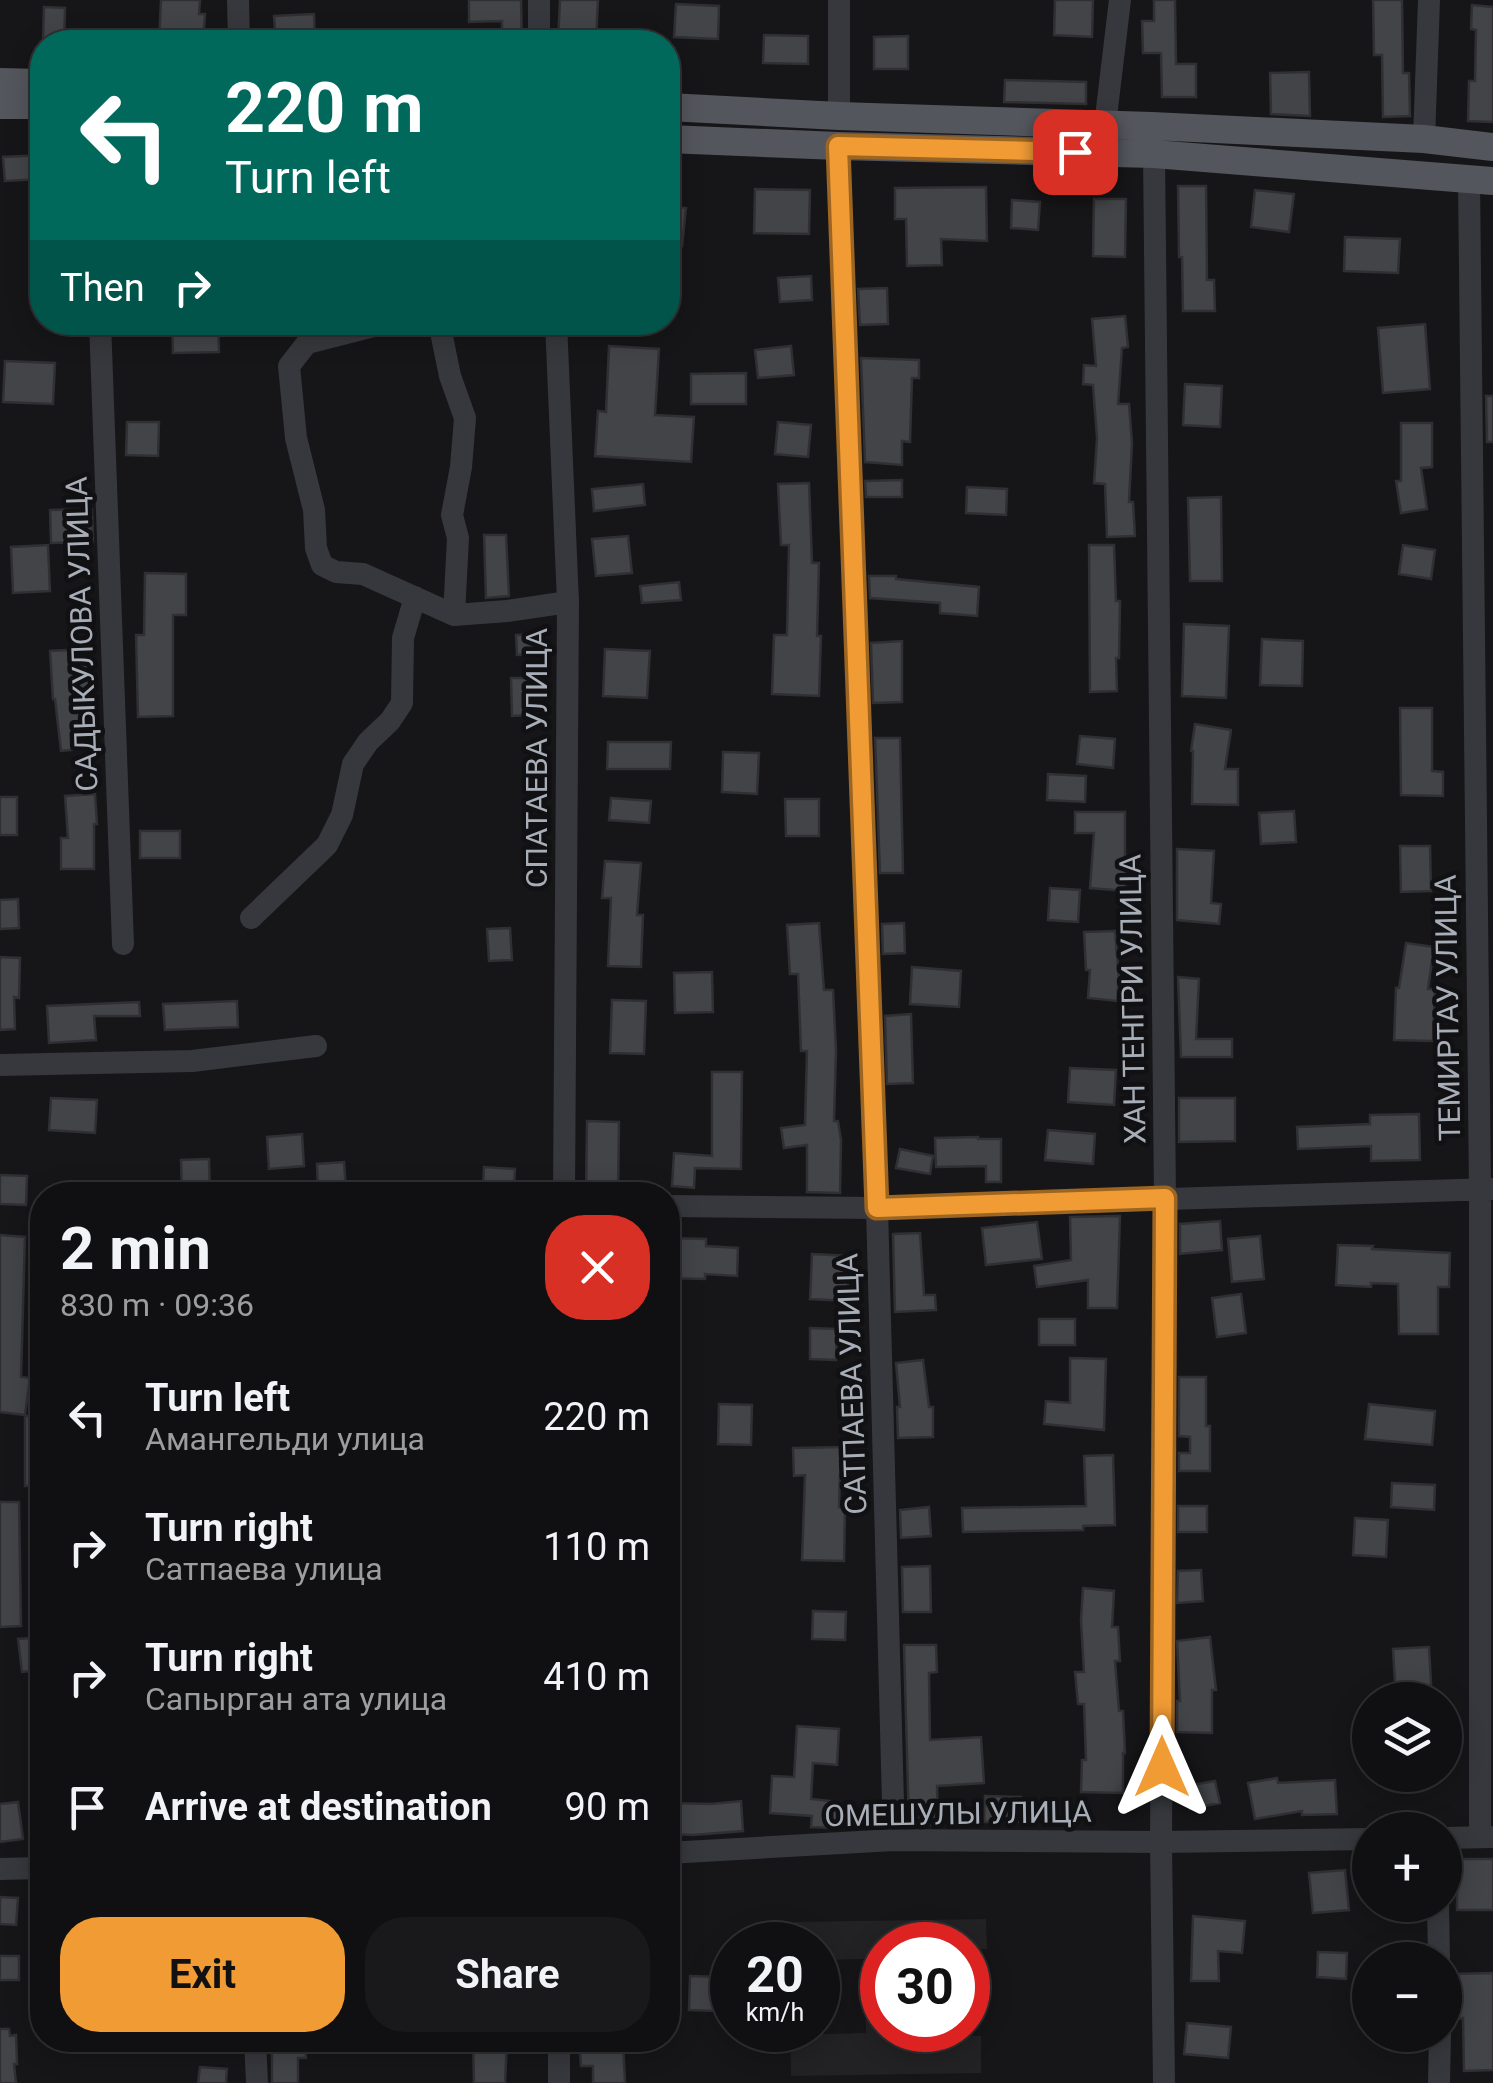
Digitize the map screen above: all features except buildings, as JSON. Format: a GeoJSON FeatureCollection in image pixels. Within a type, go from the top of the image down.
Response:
{"type":"FeatureCollection","features":[{"type":"Feature","properties":{"kind":"main road"},"geometry":{"type":"LineString","coordinates":[[0,82],[30,83]]}},
{"type":"Feature","properties":{"kind":"main road"},"geometry":{"type":"LineString","coordinates":[[0,105],[30,105]]}},
{"type":"Feature","properties":{"kind":"main road"},"geometry":{"type":"LineString","coordinates":[[680,108],[1424,139],[1493,147]]}},
{"type":"Feature","properties":{"kind":"main road"},"geometry":{"type":"LineString","coordinates":[[680,139],[1154,154],[1481,180]]}},
{"type":"Feature","properties":{"kind":"street"},"geometry":{"type":"LineString","coordinates":[[238,0],[239,30]]}},
{"type":"Feature","properties":{"kind":"street"},"geometry":{"type":"LineString","coordinates":[[539,0],[539,30]]}},
{"type":"Feature","properties":{"kind":"street"},"geometry":{"type":"LineString","coordinates":[[839,0],[839,116]]}},
{"type":"Feature","properties":{"kind":"street"},"geometry":{"type":"LineString","coordinates":[[1105,124],[1120,0]]}},
{"type":"Feature","properties":{"kind":"street"},"geometry":{"type":"LineString","coordinates":[[1424,139],[1429,0]]}},
{"type":"Feature","properties":{"kind":"street","name":"САТПАЕВА УЛИЦА"},"geometry":{"type":"LineString","coordinates":[[838,146],[877,1208],[894,1840]]}},
{"type":"Feature","properties":{"kind":"street","name":"ХАН ТЕНГРИ УЛИЦА"},"geometry":{"type":"LineString","coordinates":[[1154,154],[1165,1198],[1161,1842],[1164,2083]]}},
{"type":"Feature","properties":{"kind":"street","name":"ТЕМИРТАУ УЛИЦА"},"geometry":{"type":"LineString","coordinates":[[1481,180],[1486,1837]]}},
{"type":"Feature","properties":{"kind":"street","name":"САДЫКУЛОВА УЛИЦА"},"geometry":{"type":"LineString","coordinates":[[101,335],[124,944]]}},
{"type":"Feature","properties":{"kind":"street"},"geometry":{"type":"LineString","coordinates":[[338,335],[307,343],[289,366],[296,438],[314,510],[316,548],[322,566],[336,572],[364,574],[454,615],[568,602]]}},
{"type":"Feature","properties":{"kind":"street"},"geometry":{"type":"LineString","coordinates":[[442,335],[464,418],[462,467],[452,515],[458,538],[454,615]]}},
{"type":"Feature","properties":{"kind":"street","name":"СПАТАЕВА УЛИЦА"},"geometry":{"type":"LineString","coordinates":[[557,335],[568,602],[564,1182]]}},
{"type":"Feature","properties":{"kind":"street"},"geometry":{"type":"LineString","coordinates":[[251,918],[327,845],[342,814],[354,764],[402,703],[403,638],[415,597]]}},
{"type":"Feature","properties":{"kind":"street"},"geometry":{"type":"LineString","coordinates":[[0,1066],[192,1061],[316,1046]]}},
{"type":"Feature","properties":{"kind":"street"},"geometry":{"type":"LineString","coordinates":[[680,1206],[877,1208],[1486,1189]]}},
{"type":"Feature","properties":{"kind":"street","name":"ОМЕШУЛЫ УЛИЦА"},"geometry":{"type":"LineString","coordinates":[[680,1852],[894,1840],[1352,1839]]}},
{"type":"Feature","properties":{"kind":"street"},"geometry":{"type":"LineString","coordinates":[[0,1869],[30,1868]]}},
{"type":"Feature","properties":{"kind":"street"},"geometry":{"type":"LineString","coordinates":[[256,2052],[257,2083]]}},
{"type":"Feature","properties":{"kind":"street"},"geometry":{"type":"LineString","coordinates":[[558,2052],[559,2083]]}},
{"type":"Feature","properties":{"kind":"street"},"geometry":{"type":"LineString","coordinates":[[1440,2052],[1440,2083]]}},
{"type":"Feature","properties":{"kind":"shaded area"},"geometry":{"type":"Polygon","coordinates":[[[986,1919],[986,1922],[860,1922],[860,1959],[840,1960],[840,1922],[794,1922],[986,1919]]]}},
{"type":"Feature","properties":{"kind":"shaded area"},"geometry":{"type":"Polygon","coordinates":[[[860,2033],[860,2052],[981,2052],[981,2073],[791,2076],[790,2052],[840,2052],[840,2034],[860,2033]]]}},
{"type":"Feature","properties":{"kind":"route"},"geometry":{"type":"LineString","coordinates":[[1075,152],[838,146],[877,1208],[1165,1198],[1162,1767]]}}]}
